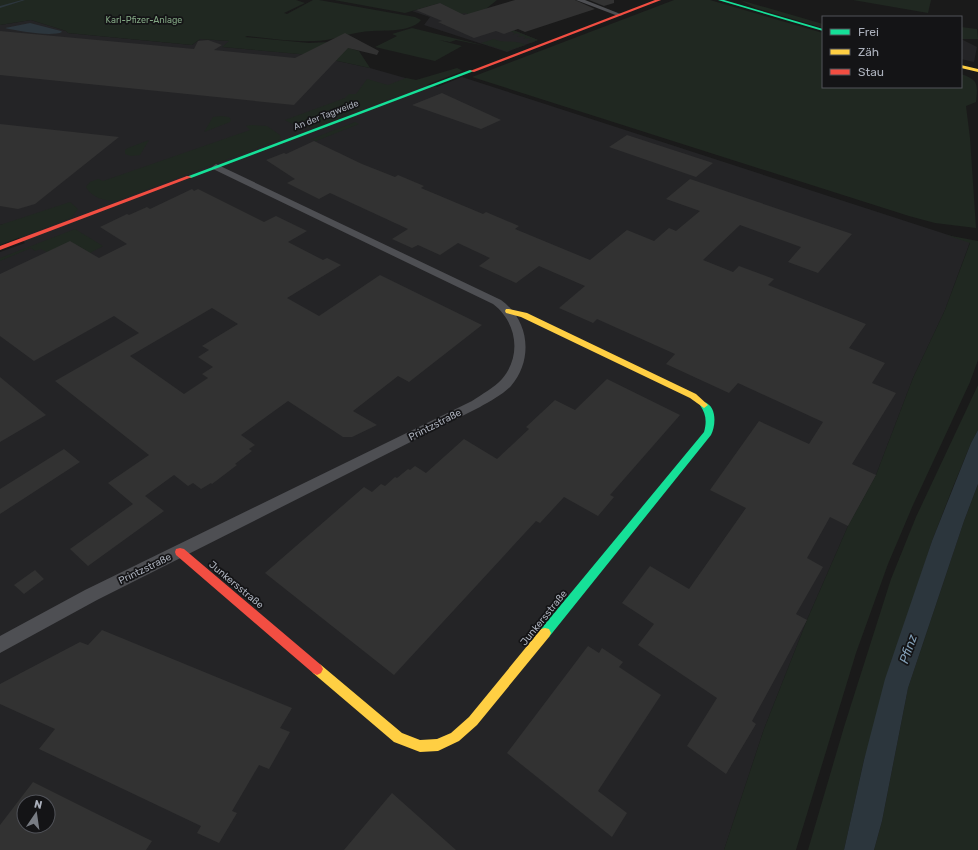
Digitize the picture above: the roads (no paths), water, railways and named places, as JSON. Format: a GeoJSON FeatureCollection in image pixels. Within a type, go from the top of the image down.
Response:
{"type":"FeatureCollection","features":[{"type":"Feature","properties":{"kind":"main road","name":"An der Tagweide"},"geometry":{"type":"LineString","coordinates":[[0,248],[659,0]]}},
{"type":"Feature","properties":{"kind":"main road"},"geometry":{"type":"LineString","coordinates":[[720,0],[822,30]]}},
{"type":"Feature","properties":{"kind":"main road"},"geometry":{"type":"LineString","coordinates":[[962,66],[978,71]]}},
{"type":"Feature","properties":{"kind":"main road","name":"Junkersstraße"},"geometry":{"type":"LineString","coordinates":[[180,552],[398,738],[413,745],[430,747],[444,744],[456,738],[473,721],[563,612],[708,433],[712,423],[711,414],[701,401],[693,396],[524,315],[509,311]]}},
{"type":"Feature","properties":{"kind":"street"},"geometry":{"type":"LineString","coordinates":[[579,0],[620,15]]}},
{"type":"Feature","properties":{"kind":"street","name":"Printzstraße"},"geometry":{"type":"LineString","coordinates":[[0,645],[91,595],[476,404],[506,383],[517,366],[520,348],[518,329],[509,311],[497,302],[216,167]]}},
{"type":"Feature","properties":{"kind":"water"},"geometry":{"type":"Polygon","coordinates":[[[30,23],[62,32],[43,34],[5,28],[30,23]]]}},
{"type":"Feature","properties":{"kind":"water","name":"Pfinz"},"geometry":{"type":"Polygon","coordinates":[[[978,430],[978,484],[964,521],[908,688],[882,821],[874,850],[844,850],[864,760],[885,679],[932,541],[971,443],[978,430]]]}},
{"type":"Feature","properties":{"kind":"waterway"},"geometry":{"type":"LineString","coordinates":[[0,7],[24,0]]}},
{"type":"Feature","properties":{"kind":"park label","name":"Karl-Pfizer-Anlage"},"geometry":{"type":"Point","coordinates":[144,20]}}]}
